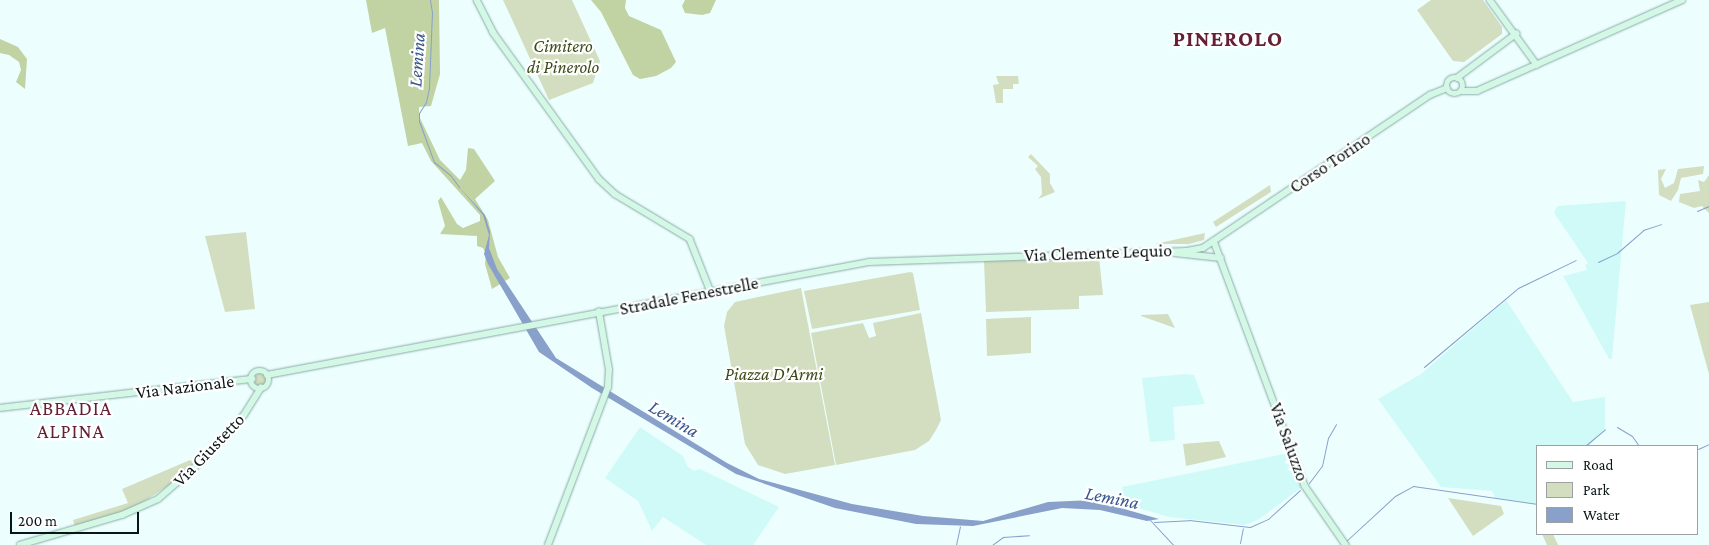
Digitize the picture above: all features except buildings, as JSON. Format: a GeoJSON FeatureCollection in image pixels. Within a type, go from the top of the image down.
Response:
{"type":"FeatureCollection","features":[{"type":"Feature","properties":{"kind":"main road"},"geometry":{"type":"LineString","coordinates":[[477,0],[493,32],[599,179],[615,194],[690,239],[712,292]]}},
{"type":"Feature","properties":{"kind":"main road"},"geometry":{"type":"LineString","coordinates":[[1490,0],[1537,65]]}},
{"type":"Feature","properties":{"kind":"main road"},"geometry":{"type":"LineString","coordinates":[[1516,34],[1457,78],[1449,81],[1447,88],[1452,94],[1462,90],[1477,91],[1682,0]]}},
{"type":"Feature","properties":{"kind":"main road"},"geometry":{"type":"LineString","coordinates":[[1457,78],[1463,83],[1462,90]]}},
{"type":"Feature","properties":{"kind":"main road","name":"Corso Torino"},"geometry":{"type":"LineString","coordinates":[[1214,241],[1430,95],[1447,88]]}},
{"type":"Feature","properties":{"kind":"main road","name":"Via Clemente Lequio"},"geometry":{"type":"LineString","coordinates":[[979,257],[1168,252],[1194,250],[1214,241]]}},
{"type":"Feature","properties":{"kind":"main road","name":"Via Saluzzo"},"geometry":{"type":"LineString","coordinates":[[1214,241],[1250,330],[1305,486],[1346,545]]}},
{"type":"Feature","properties":{"kind":"main road"},"geometry":{"type":"LineString","coordinates":[[1168,252],[1191,257],[1221,258]]}},
{"type":"Feature","properties":{"kind":"main road","name":"Stradale Fenestrelle"},"geometry":{"type":"LineString","coordinates":[[400,351],[869,262],[979,257]]}},
{"type":"Feature","properties":{"kind":"main road"},"geometry":{"type":"LineString","coordinates":[[548,545],[608,387],[609,370],[599,312]]}},
{"type":"Feature","properties":{"kind":"main road","name":"Via Nazionale"},"geometry":{"type":"LineString","coordinates":[[0,408],[252,378],[259,371],[267,375],[280,374],[400,351]]}},
{"type":"Feature","properties":{"kind":"main road","name":"Via Nazionale"},"geometry":{"type":"LineString","coordinates":[[252,378],[258,388],[280,374]]}},
{"type":"Feature","properties":{"kind":"main road"},"geometry":{"type":"LineString","coordinates":[[267,375],[268,382]]}},
{"type":"Feature","properties":{"kind":"main road","name":"Via Giustetto"},"geometry":{"type":"LineString","coordinates":[[20,545],[122,515],[158,499],[189,475],[254,402],[258,388]]}},
{"type":"Feature","properties":{"kind":"shaded area"},"geometry":{"type":"Polygon","coordinates":[[[1626,201],[1612,359],[1609,359],[1563,276],[1587,270],[1585,265],[1588,263],[1554,213],[1557,206],[1626,201]]]}},
{"type":"Feature","properties":{"kind":"shaded area"},"geometry":{"type":"Polygon","coordinates":[[[1506,300],[1573,402],[1605,397],[1605,429],[1590,445],[1536,445],[1536,504],[1495,498],[1492,491],[1441,487],[1378,399],[1421,374],[1506,300]]]}},
{"type":"Feature","properties":{"kind":"shaded area"},"geometry":{"type":"Polygon","coordinates":[[[1194,375],[1205,404],[1173,407],[1175,440],[1150,442],[1142,378],[1194,375]]]}},
{"type":"Feature","properties":{"kind":"shaded area"},"geometry":{"type":"Polygon","coordinates":[[[640,427],[683,456],[688,467],[694,471],[700,469],[779,507],[753,545],[706,545],[663,517],[652,531],[638,501],[605,478],[640,427]]]}},
{"type":"Feature","properties":{"kind":"shaded area"},"geometry":{"type":"Polygon","coordinates":[[[1289,453],[1302,487],[1258,520],[1244,525],[1169,517],[1124,504],[1122,487],[1289,453]]]}},
{"type":"Feature","properties":{"kind":"green space"},"geometry":{"type":"Polygon","coordinates":[[[366,0],[439,0],[440,74],[431,106],[419,107],[419,116],[440,160],[460,180],[466,170],[468,148],[474,149],[495,181],[475,199],[488,220],[498,257],[510,278],[492,289],[485,264],[486,254],[483,248],[477,246],[477,236],[440,234],[445,226],[438,201],[441,197],[457,224],[463,228],[480,221],[480,215],[431,161],[422,143],[408,146],[385,28],[372,33],[366,0]]]}},
{"type":"Feature","properties":{"kind":"green space","name":"Cimitero di Pinerolo"},"geometry":{"type":"Polygon","coordinates":[[[503,0],[572,0],[600,61],[593,83],[549,100],[503,0]]]}},
{"type":"Feature","properties":{"kind":"green space"},"geometry":{"type":"Polygon","coordinates":[[[591,0],[626,0],[625,8],[629,16],[661,30],[676,62],[671,68],[656,76],[640,79],[633,75],[601,12],[591,0]]]}},
{"type":"Feature","properties":{"kind":"green space"},"geometry":{"type":"Polygon","coordinates":[[[685,0],[716,0],[710,13],[702,15],[685,13],[682,6],[685,0]]]}},
{"type":"Feature","properties":{"kind":"green space"},"geometry":{"type":"Polygon","coordinates":[[[1431,0],[1483,0],[1502,27],[1502,34],[1464,62],[1453,61],[1417,10],[1431,0]]]}},
{"type":"Feature","properties":{"kind":"green space"},"geometry":{"type":"Polygon","coordinates":[[[0,39],[18,47],[27,59],[25,89],[16,82],[21,70],[19,62],[9,55],[0,53],[0,39]]]}},
{"type":"Feature","properties":{"kind":"green space"},"geometry":{"type":"Polygon","coordinates":[[[996,76],[1018,76],[1019,84],[1013,84],[1013,89],[1003,89],[1003,103],[996,103],[993,85],[999,84],[996,76]]]}},
{"type":"Feature","properties":{"kind":"green space"},"geometry":{"type":"Polygon","coordinates":[[[1031,154],[1050,174],[1050,183],[1055,192],[1038,199],[1042,194],[1041,177],[1035,169],[1038,166],[1028,157],[1031,154]]]}},
{"type":"Feature","properties":{"kind":"green space"},"geometry":{"type":"Polygon","coordinates":[[[1704,166],[1703,174],[1681,178],[1678,190],[1671,201],[1659,195],[1658,170],[1666,169],[1661,179],[1665,188],[1674,183],[1678,169],[1704,166]]]}},
{"type":"Feature","properties":{"kind":"green space"},"geometry":{"type":"Polygon","coordinates":[[[1709,175],[1709,213],[1702,206],[1694,208],[1679,202],[1680,194],[1700,191],[1698,180],[1704,182],[1709,175]]]}},
{"type":"Feature","properties":{"kind":"green space"},"geometry":{"type":"Polygon","coordinates":[[[1270,185],[1271,192],[1216,227],[1213,222],[1270,185]]]}},
{"type":"Feature","properties":{"kind":"green space"},"geometry":{"type":"Polygon","coordinates":[[[246,232],[255,309],[225,312],[205,236],[246,232]]]}},
{"type":"Feature","properties":{"kind":"green space"},"geometry":{"type":"Polygon","coordinates":[[[1205,233],[1204,240],[1189,244],[1155,244],[1205,233]]]}},
{"type":"Feature","properties":{"kind":"green space"},"geometry":{"type":"Polygon","coordinates":[[[1099,257],[1103,295],[1079,296],[1079,309],[986,312],[984,260],[1099,257]]]}},
{"type":"Feature","properties":{"kind":"green space"},"geometry":{"type":"Polygon","coordinates":[[[913,273],[920,310],[812,329],[804,291],[913,273]]]}},
{"type":"Feature","properties":{"kind":"green space","name":"Piazza D'Armi"},"geometry":{"type":"Polygon","coordinates":[[[801,288],[835,465],[785,474],[758,465],[745,444],[724,326],[727,312],[735,302],[801,288]]]}},
{"type":"Feature","properties":{"kind":"green space"},"geometry":{"type":"Polygon","coordinates":[[[1709,302],[1709,374],[1690,305],[1709,302]]]}},
{"type":"Feature","properties":{"kind":"green space"},"geometry":{"type":"Polygon","coordinates":[[[921,313],[941,420],[936,430],[929,441],[915,450],[836,465],[811,333],[863,323],[869,338],[876,336],[873,323],[921,313]]]}},
{"type":"Feature","properties":{"kind":"green space"},"geometry":{"type":"Polygon","coordinates":[[[1168,314],[1175,328],[1141,316],[1141,315],[1168,314]]]}},
{"type":"Feature","properties":{"kind":"green space"},"geometry":{"type":"Polygon","coordinates":[[[1031,317],[1031,353],[987,356],[986,319],[1031,317]]]}},
{"type":"Feature","properties":{"kind":"green space"},"geometry":{"type":"Polygon","coordinates":[[[260,374],[266,380],[260,386],[254,380],[260,374]]]}},
{"type":"Feature","properties":{"kind":"green space"},"geometry":{"type":"Polygon","coordinates":[[[1219,441],[1226,457],[1186,466],[1183,444],[1219,441]]]}},
{"type":"Feature","properties":{"kind":"green space"},"geometry":{"type":"Polygon","coordinates":[[[190,460],[194,463],[177,480],[134,508],[75,526],[73,520],[128,503],[122,489],[190,460]]]}},
{"type":"Feature","properties":{"kind":"green space"},"geometry":{"type":"Polygon","coordinates":[[[1448,498],[1501,506],[1504,514],[1473,536],[1448,498]]]}},
{"type":"Feature","properties":{"kind":"green space"},"geometry":{"type":"Polygon","coordinates":[[[1542,535],[1553,535],[1558,545],[1547,545],[1542,535]]]}},
{"type":"Feature","properties":{"kind":"water"},"geometry":{"type":"Polygon","coordinates":[[[458,186],[485,215],[490,232],[489,248],[497,269],[556,358],[727,463],[759,479],[852,504],[923,516],[983,521],[1048,502],[1093,500],[1159,519],[1147,521],[1100,510],[1062,508],[973,526],[916,524],[835,508],[736,474],[592,388],[539,352],[488,264],[484,254],[489,235],[483,215],[458,186]]]}},
{"type":"Feature","properties":{"kind":"waterway","name":"Lemina"},"geometry":{"type":"LineString","coordinates":[[430,0],[432,12],[429,88],[426,102],[419,113],[419,121],[434,162],[451,176],[459,187]]}},
{"type":"Feature","properties":{"kind":"waterway"},"geometry":{"type":"LineString","coordinates":[[1697,211],[1709,206]]}},
{"type":"Feature","properties":{"kind":"waterway"},"geometry":{"type":"LineString","coordinates":[[1598,262],[1617,253],[1643,230],[1661,224]]}},
{"type":"Feature","properties":{"kind":"waterway"},"geometry":{"type":"LineString","coordinates":[[1424,367],[1518,288],[1576,260]]}},
{"type":"Feature","properties":{"kind":"waterway"},"geometry":{"type":"LineString","coordinates":[[1309,483],[1322,466],[1328,438],[1336,424]]}},
{"type":"Feature","properties":{"kind":"waterway","name":"Lemina"},"geometry":{"type":"LineString","coordinates":[[1617,427],[1632,436],[1638,445]]}},
{"type":"Feature","properties":{"kind":"waterway","name":"Lemina"},"geometry":{"type":"LineString","coordinates":[[1586,445],[1605,429]]}},
{"type":"Feature","properties":{"kind":"waterway","name":"Lemina"},"geometry":{"type":"LineString","coordinates":[[1699,449],[1709,444]]}},
{"type":"Feature","properties":{"kind":"waterway","name":"Lemina"},"geometry":{"type":"LineString","coordinates":[[1345,542],[1395,496],[1413,486],[1536,504]]}},
{"type":"Feature","properties":{"kind":"waterway"},"geometry":{"type":"LineString","coordinates":[[1154,522],[1189,520],[1250,527],[1268,519],[1300,490]]}},
{"type":"Feature","properties":{"kind":"waterway","name":"Lemina"},"geometry":{"type":"LineString","coordinates":[[1150,520],[1173,545]]}},
{"type":"Feature","properties":{"kind":"waterway"},"geometry":{"type":"LineString","coordinates":[[956,545],[960,526]]}},
{"type":"Feature","properties":{"kind":"waterway"},"geometry":{"type":"LineString","coordinates":[[1240,543],[1243,528]]}},
{"type":"Feature","properties":{"kind":"waterway"},"geometry":{"type":"LineString","coordinates":[[992,545],[1003,537],[1029,535]]}},
{"type":"Feature","properties":{"kind":"district","name":"PINEROLO"},"geometry":{"type":"Point","coordinates":[1228,39]}},
{"type":"Feature","properties":{"kind":"district","name":"ABBADIA ALPINA"},"geometry":{"type":"Point","coordinates":[71,420]}}]}
